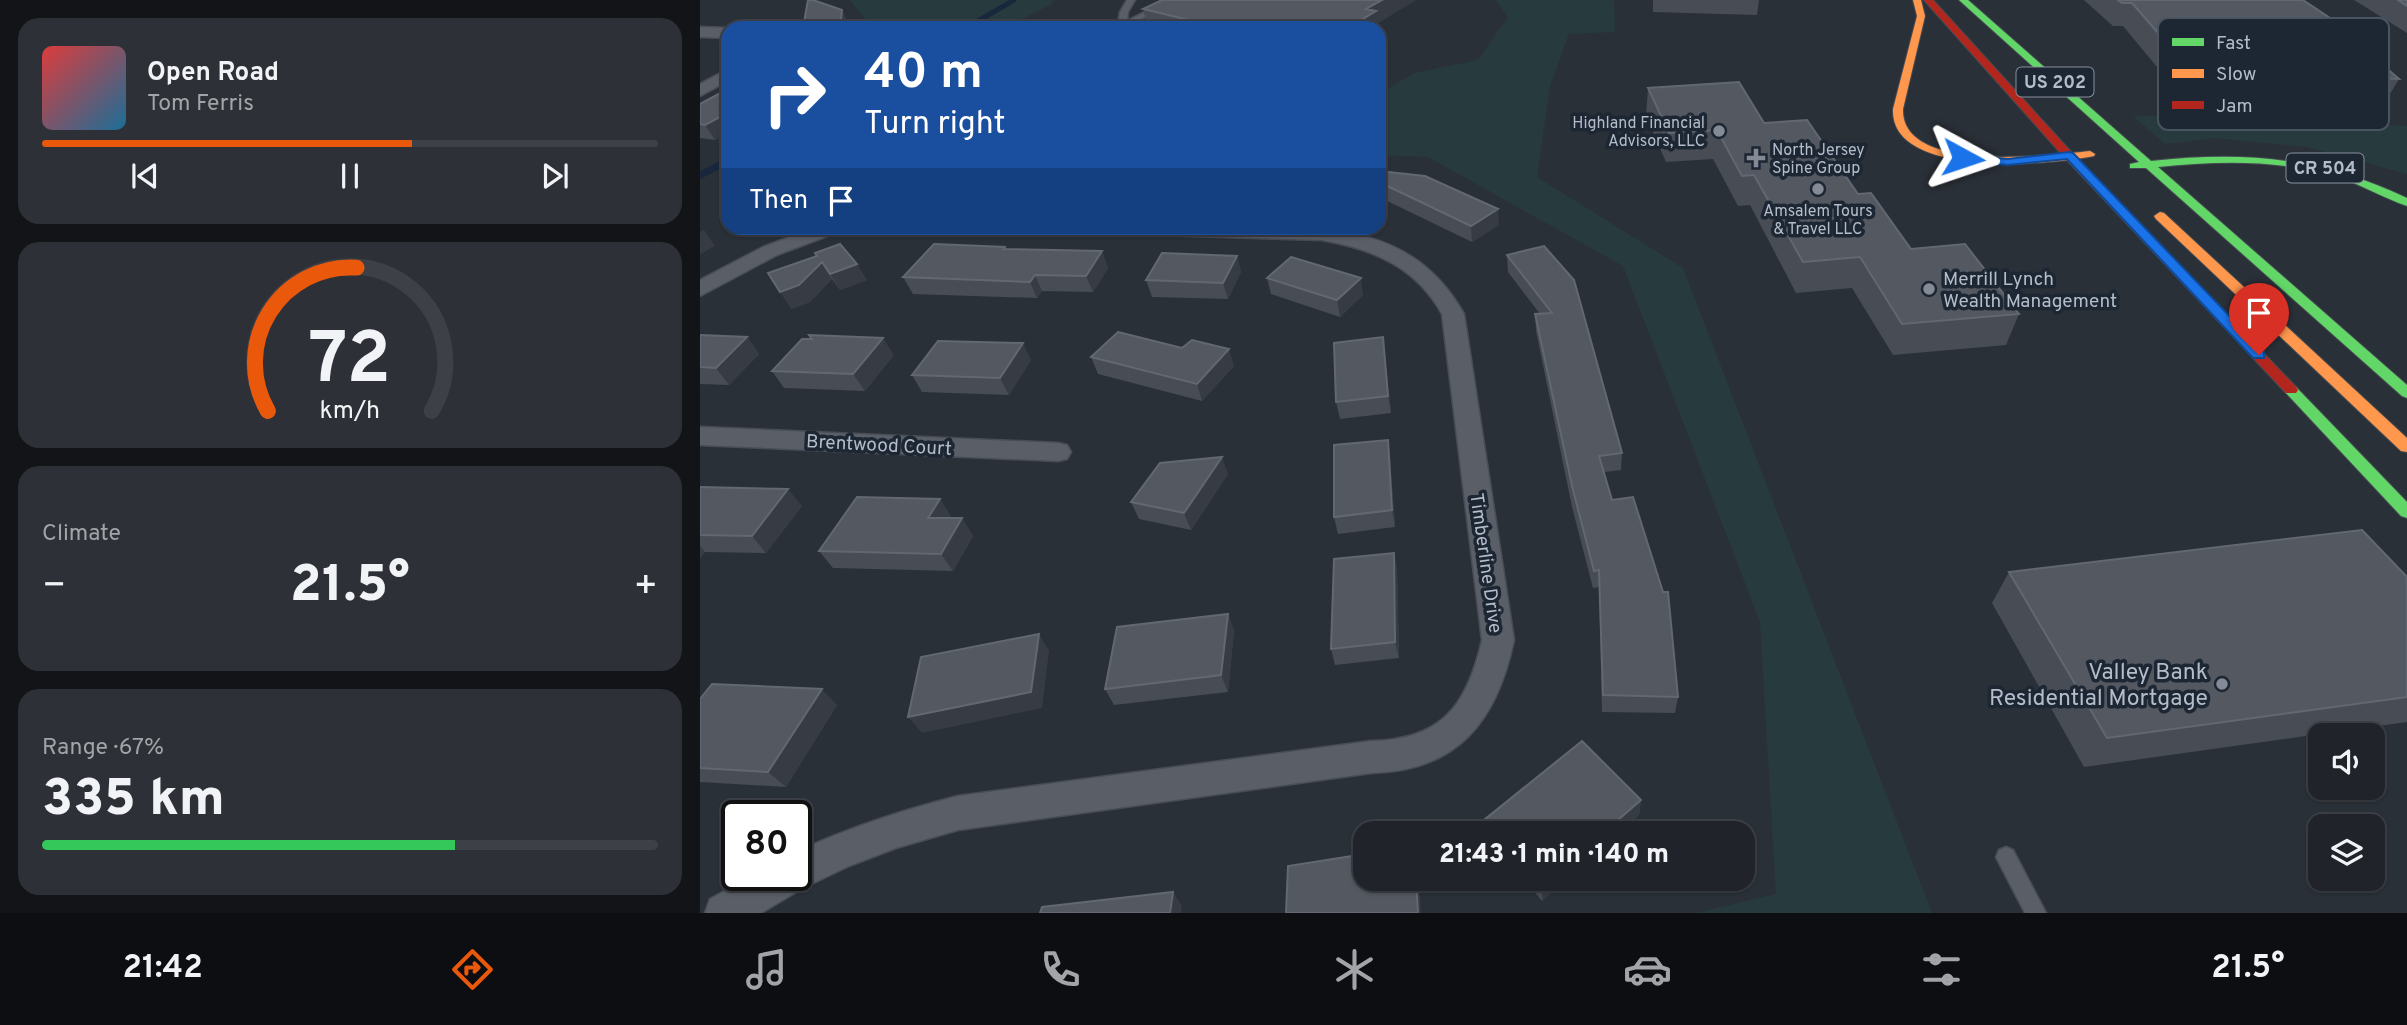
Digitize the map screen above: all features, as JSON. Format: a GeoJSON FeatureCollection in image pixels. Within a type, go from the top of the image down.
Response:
{"type":"FeatureCollection","features":[{"type":"Feature","properties":{"kind":"highway"},"geometry":{"type":"LineString","coordinates":[[1917,0],[1922,16],[1897,114],[1902,130],[1928,149],[1963,158],[2008,162],[2069,156],[2106,164]]}},
{"type":"Feature","properties":{"kind":"highway","name":"US 202"},"geometry":{"type":"LineString","coordinates":[[1928,0],[2069,156],[2407,512]]}},
{"type":"Feature","properties":{"kind":"highway","name":"US 202"},"geometry":{"type":"LineString","coordinates":[[1963,0],[2407,393]]}},
{"type":"Feature","properties":{"kind":"highway"},"geometry":{"type":"LineString","coordinates":[[1952,25],[2106,164]]}},
{"type":"Feature","properties":{"kind":"highway"},"geometry":{"type":"LineString","coordinates":[[2101,189],[2110,149],[2116,136]]}},
{"type":"Feature","properties":{"kind":"highway","name":"CR 504"},"geometry":{"type":"LineString","coordinates":[[2106,164],[2148,164],[2238,157],[2290,161],[2347,174],[2407,202]]}},
{"type":"Feature","properties":{"kind":"highway"},"geometry":{"type":"LineString","coordinates":[[2152,209],[2407,447]]}},
{"type":"Feature","properties":{"kind":"street"},"geometry":{"type":"LineString","coordinates":[[700,32],[721,33]]}},
{"type":"Feature","properties":{"kind":"street"},"geometry":{"type":"LineString","coordinates":[[700,91],[721,80]]}},
{"type":"Feature","properties":{"kind":"street"},"geometry":{"type":"LineString","coordinates":[[700,289],[770,251],[812,235]]}},
{"type":"Feature","properties":{"kind":"street","name":"Timberline Drive"},"geometry":{"type":"LineString","coordinates":[[812,864],[896,828],[958,813],[1371,758],[1390,759],[1419,753],[1438,743],[1462,723],[1482,697],[1494,668],[1498,640],[1454,313],[1435,285],[1417,267],[1395,253],[1351,238],[1329,235]]}},
{"type":"Feature","properties":{"kind":"street","name":"Brentwood Court"},"geometry":{"type":"LineString","coordinates":[[700,436],[1058,453]]}},
{"type":"Feature","properties":{"kind":"street"},"geometry":{"type":"LineString","coordinates":[[724,913],[762,891]]}},
{"type":"Feature","properties":{"kind":"lane"},"geometry":{"type":"LineString","coordinates":[[1122,21],[1131,0]]}},
{"type":"Feature","properties":{"kind":"lane"},"geometry":{"type":"LineString","coordinates":[[1132,21],[1174,0]]}},
{"type":"Feature","properties":{"kind":"lane"},"geometry":{"type":"LineString","coordinates":[[2006,857],[2036,913]]}},
{"type":"Feature","properties":{"kind":"green space"},"geometry":{"type":"Polygon","coordinates":[[[850,0],[1053,0],[1052,4],[1018,21],[866,21],[850,0]]]}},
{"type":"Feature","properties":{"kind":"green space"},"geometry":{"type":"Polygon","coordinates":[[[1496,0],[1614,0],[1615,32],[1569,34],[1550,86],[1537,177],[1683,268],[1932,913],[1696,913],[1776,894],[1760,622],[1623,266],[1428,157],[1386,155],[1386,90],[1414,73],[1478,60],[1508,17],[1496,0]]]}},
{"type":"Feature","properties":{"kind":"green space"},"geometry":{"type":"Polygon","coordinates":[[[2133,116],[2158,116],[2158,130],[2389,130],[2389,125],[2407,126],[2407,174],[2307,147],[2215,138],[2165,144],[2133,116]]]}},
{"type":"Feature","properties":{"kind":"building"},"geometry":{"type":"Polygon","coordinates":[[[808,0],[842,10],[841,21],[804,21],[808,0]]]}},
{"type":"Feature","properties":{"kind":"building"},"geometry":{"type":"Polygon","coordinates":[[[1162,0],[1382,0],[1366,9],[1376,11],[1360,21],[1193,21],[1143,9],[1162,0]]]}},
{"type":"Feature","properties":{"kind":"building"},"geometry":{"type":"Polygon","coordinates":[[[2118,0],[2303,0],[2330,18],[2158,18],[2158,33],[2132,3],[2118,0]]]}},
{"type":"Feature","properties":{"kind":"building"},"geometry":{"type":"Polygon","coordinates":[[[2389,70],[2399,79],[2389,79],[2389,70]]]}},
{"type":"Feature","properties":{"kind":"building"},"geometry":{"type":"Polygon","coordinates":[[[1739,82],[1764,123],[1807,120],[1858,194],[1871,193],[1911,249],[1965,244],[2019,314],[1902,324],[1860,257],[1803,262],[1754,175],[1742,176],[1717,130],[1669,133],[1648,88],[1739,82]]]}},
{"type":"Feature","properties":{"kind":"building"},"geometry":{"type":"Polygon","coordinates":[[[721,93],[721,117],[705,125],[700,124],[700,104],[721,93]]]}},
{"type":"Feature","properties":{"kind":"building"},"geometry":{"type":"Polygon","coordinates":[[[1386,172],[1425,176],[1498,209],[1471,226],[1386,185],[1386,172]]]}},
{"type":"Feature","properties":{"kind":"building"},"geometry":{"type":"Polygon","coordinates":[[[840,244],[857,264],[830,274],[822,262],[799,285],[780,292],[768,273],[817,256],[815,253],[840,244]]]}},
{"type":"Feature","properties":{"kind":"building"},"geometry":{"type":"Polygon","coordinates":[[[934,244],[1102,251],[1086,276],[1035,275],[1030,282],[903,277],[934,244]]]}},
{"type":"Feature","properties":{"kind":"building"},"geometry":{"type":"Polygon","coordinates":[[[1544,246],[1574,280],[1622,453],[1599,456],[1612,500],[1633,497],[1663,592],[1668,592],[1678,697],[1603,695],[1599,570],[1594,571],[1573,490],[1535,314],[1552,313],[1507,255],[1544,246]]]}},
{"type":"Feature","properties":{"kind":"building"},"geometry":{"type":"Polygon","coordinates":[[[1162,253],[1237,256],[1223,283],[1146,280],[1162,253]]]}},
{"type":"Feature","properties":{"kind":"building"},"geometry":{"type":"Polygon","coordinates":[[[1291,257],[1361,278],[1337,300],[1267,278],[1291,257]]]}},
{"type":"Feature","properties":{"kind":"building"},"geometry":{"type":"Polygon","coordinates":[[[1118,332],[1182,348],[1192,340],[1229,349],[1197,384],[1091,357],[1118,332]]]}},
{"type":"Feature","properties":{"kind":"building"},"geometry":{"type":"Polygon","coordinates":[[[700,335],[747,337],[716,368],[700,367],[700,335]]]}},
{"type":"Feature","properties":{"kind":"building"},"geometry":{"type":"Polygon","coordinates":[[[809,335],[883,338],[853,374],[772,371],[802,339],[812,339],[809,335]]]}},
{"type":"Feature","properties":{"kind":"building"},"geometry":{"type":"Polygon","coordinates":[[[1383,337],[1388,396],[1336,402],[1334,343],[1383,337]]]}},
{"type":"Feature","properties":{"kind":"building"},"geometry":{"type":"Polygon","coordinates":[[[938,341],[1023,343],[1000,378],[912,375],[938,341]]]}},
{"type":"Feature","properties":{"kind":"building"},"geometry":{"type":"Polygon","coordinates":[[[1388,440],[1392,510],[1334,517],[1334,445],[1388,440]]]}},
{"type":"Feature","properties":{"kind":"building"},"geometry":{"type":"Polygon","coordinates":[[[1222,457],[1184,513],[1131,502],[1160,463],[1222,457]]]}},
{"type":"Feature","properties":{"kind":"building"},"geometry":{"type":"Polygon","coordinates":[[[700,487],[788,489],[752,536],[700,535],[700,487]]]}},
{"type":"Feature","properties":{"kind":"building"},"geometry":{"type":"Polygon","coordinates":[[[857,497],[940,499],[928,518],[962,518],[941,554],[819,551],[857,497]]]}},
{"type":"Feature","properties":{"kind":"building","name":"Valley Bank Residential Mortgage"},"geometry":{"type":"Polygon","coordinates":[[[2362,530],[2407,577],[2407,697],[2107,738],[2009,572],[2362,530]]]}},
{"type":"Feature","properties":{"kind":"building"},"geometry":{"type":"Polygon","coordinates":[[[1394,553],[1395,642],[1331,649],[1334,559],[1394,553]]]}},
{"type":"Feature","properties":{"kind":"building"},"geometry":{"type":"Polygon","coordinates":[[[1228,614],[1221,675],[1105,689],[1117,627],[1228,614]]]}},
{"type":"Feature","properties":{"kind":"building"},"geometry":{"type":"Polygon","coordinates":[[[1039,634],[1031,692],[908,717],[921,657],[1039,634]]]}},
{"type":"Feature","properties":{"kind":"building"},"geometry":{"type":"Polygon","coordinates":[[[712,684],[822,689],[768,772],[700,768],[700,699],[712,684]]]}},
{"type":"Feature","properties":{"kind":"building"},"geometry":{"type":"Polygon","coordinates":[[[1582,741],[1641,800],[1617,821],[1484,820],[1582,741]]]}},
{"type":"Feature","properties":{"kind":"building"},"geometry":{"type":"Polygon","coordinates":[[[1353,856],[1353,891],[1417,891],[1418,913],[1286,913],[1288,866],[1353,856]]]}},
{"type":"Feature","properties":{"kind":"building"},"geometry":{"type":"Polygon","coordinates":[[[1173,892],[1170,913],[1040,913],[1042,907],[1173,892]]]}},
{"type":"Feature","properties":{"kind":"waterway"},"geometry":{"type":"LineString","coordinates":[[978,21],[1014,0]]}},
{"type":"Feature","properties":{"kind":"waterway"},"geometry":{"type":"LineString","coordinates":[[700,175],[721,164]]}},
{"type":"Feature","properties":{"kind":"traffic: fast"},"geometry":{"type":"LineString","coordinates":[[1963,0],[2407,393]]}},
{"type":"Feature","properties":{"kind":"traffic: fast"},"geometry":{"type":"LineString","coordinates":[[2134,166],[2207,160],[2274,161],[2339,174],[2407,202]]}},
{"type":"Feature","properties":{"kind":"traffic: fast"},"geometry":{"type":"LineString","coordinates":[[2291,390],[2407,512]]}},
{"type":"Feature","properties":{"kind":"traffic: slow"},"geometry":{"type":"LineString","coordinates":[[1917,0],[1921,16],[1898,109],[1898,116],[1908,136],[1927,149],[1953,157],[1982,160],[2013,161],[2090,154]]}},
{"type":"Feature","properties":{"kind":"traffic: slow"},"geometry":{"type":"LineString","coordinates":[[2160,216],[2407,447]]}},
{"type":"Feature","properties":{"kind":"traffic: jam"},"geometry":{"type":"LineString","coordinates":[[1928,0],[2069,156],[2291,390]]}},
{"type":"Feature","properties":{"kind":"place","name":"Highland Financial Advisors, LLC"},"geometry":{"type":"Point","coordinates":[1719,131]}},
{"type":"Feature","properties":{"kind":"place","name":"North Jersey Spine Group"},"geometry":{"type":"Point","coordinates":[1756,158]}},
{"type":"Feature","properties":{"kind":"place","name":"Amsalem Tours & Travel LLC"},"geometry":{"type":"Point","coordinates":[1818,189]}},
{"type":"Feature","properties":{"kind":"place","name":"Merrill Lynch Wealth Management"},"geometry":{"type":"Point","coordinates":[1929,289]}},
{"type":"Feature","properties":{"kind":"place","name":"Valley Bank Residential Mortgage"},"geometry":{"type":"Point","coordinates":[2222,684]}},
{"type":"Feature","properties":{"kind":"route"},"geometry":{"type":"LineString","coordinates":[[1963,158],[2008,162],[2069,156],[2259,355]]}}]}
